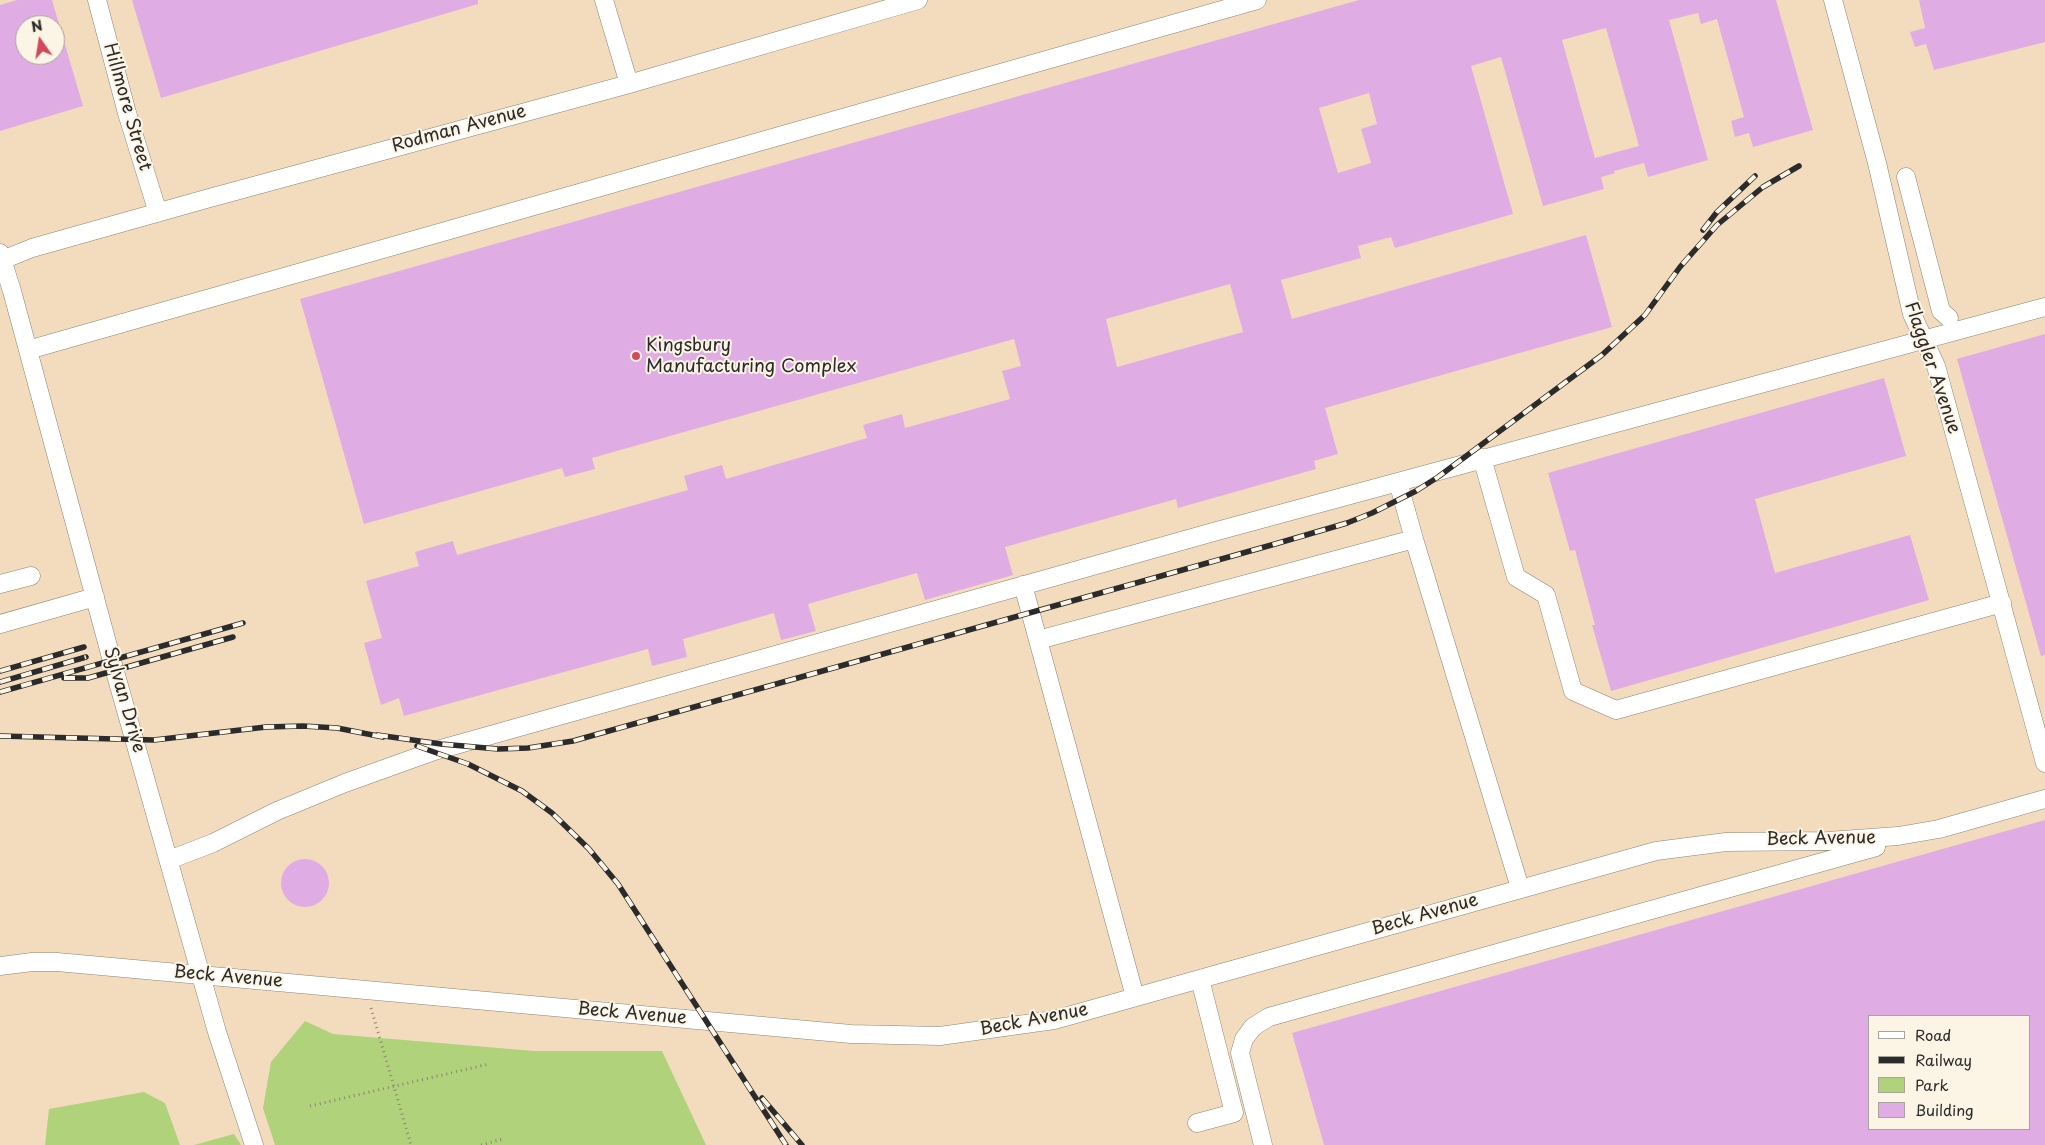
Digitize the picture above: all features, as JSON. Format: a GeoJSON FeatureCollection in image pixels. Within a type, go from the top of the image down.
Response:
{"type":"FeatureCollection","features":[{"type":"Feature","properties":{"kind":"street","name":"Hillmore Street"},"geometry":{"type":"LineString","coordinates":[[97,0],[127,113],[158,213]]}},
{"type":"Feature","properties":{"kind":"street"},"geometry":{"type":"LineString","coordinates":[[604,0],[629,84]]}},
{"type":"Feature","properties":{"kind":"street","name":"Rodman Avenue"},"geometry":{"type":"LineString","coordinates":[[0,258],[629,84],[918,0]]}},
{"type":"Feature","properties":{"kind":"street"},"geometry":{"type":"LineString","coordinates":[[28,350],[1257,0]]}},
{"type":"Feature","properties":{"kind":"street","name":"Flaggler Avenue"},"geometry":{"type":"LineString","coordinates":[[1833,0],[1877,163],[1912,314],[1936,366],[2045,763]]}},
{"type":"Feature","properties":{"kind":"street"},"geometry":{"type":"LineString","coordinates":[[1906,176],[1941,311],[1949,318]]}},
{"type":"Feature","properties":{"kind":"street","name":"Sylvan Drive"},"geometry":{"type":"LineString","coordinates":[[0,258],[12,291],[95,597],[217,1032],[254,1145]]}},
{"type":"Feature","properties":{"kind":"street"},"geometry":{"type":"LineString","coordinates":[[169,860],[214,843],[278,811],[434,751],[1482,458],[1876,352],[1925,342],[2045,307]]}},
{"type":"Feature","properties":{"kind":"street"},"geometry":{"type":"LineString","coordinates":[[1482,458],[1516,577],[1546,595],[1573,691],[1616,710],[2002,603]]}},
{"type":"Feature","properties":{"kind":"street"},"geometry":{"type":"LineString","coordinates":[[1398,482],[1520,888]]}},
{"type":"Feature","properties":{"kind":"street"},"geometry":{"type":"LineString","coordinates":[[1038,640],[1414,539]]}},
{"type":"Feature","properties":{"kind":"street"},"geometry":{"type":"LineString","coordinates":[[0,584],[31,576]]}},
{"type":"Feature","properties":{"kind":"street"},"geometry":{"type":"LineString","coordinates":[[1023,585],[1135,997]]}},
{"type":"Feature","properties":{"kind":"street"},"geometry":{"type":"LineString","coordinates":[[0,624],[95,597]]}},
{"type":"Feature","properties":{"kind":"street","name":"Beck Avenue"},"geometry":{"type":"LineString","coordinates":[[0,966],[57,962],[851,1034],[911,1036],[984,1031],[1054,1020],[1520,888],[1656,852],[1694,844],[1726,842],[1866,840],[1939,829],[2045,800]]}},
{"type":"Feature","properties":{"kind":"street"},"geometry":{"type":"LineString","coordinates":[[1263,1145],[1240,1053],[1244,1040],[1253,1026],[1269,1017],[1939,829]]}},
{"type":"Feature","properties":{"kind":"street"},"geometry":{"type":"LineString","coordinates":[[1198,1123],[1234,1112],[1200,979]]}},
{"type":"Feature","properties":{"kind":"path"},"geometry":{"type":"LineString","coordinates":[[366,990],[410,1145]]}},
{"type":"Feature","properties":{"kind":"path"},"geometry":{"type":"LineString","coordinates":[[310,1106],[489,1064]]}},
{"type":"Feature","properties":{"kind":"path"},"geometry":{"type":"LineString","coordinates":[[481,1145],[503,1138]]}},
{"type":"Feature","properties":{"kind":"green space"},"geometry":{"type":"Polygon","coordinates":[[[305,1021],[333,1034],[534,1051],[662,1051],[706,1145],[275,1145],[263,1108],[271,1062],[305,1021]]]}},
{"type":"Feature","properties":{"kind":"green space"},"geometry":{"type":"Polygon","coordinates":[[[144,1092],[165,1103],[180,1145],[45,1145],[49,1109],[144,1092]]]}},
{"type":"Feature","properties":{"kind":"green space"},"geometry":{"type":"Polygon","coordinates":[[[234,1134],[241,1145],[194,1145],[234,1134]]]}},
{"type":"Feature","properties":{"kind":"building"},"geometry":{"type":"Polygon","coordinates":[[[17,0],[52,0],[56,15],[15,15],[15,65],[65,65],[65,44],[83,106],[0,131],[0,5],[17,0]]]}},
{"type":"Feature","properties":{"kind":"building"},"geometry":{"type":"Polygon","coordinates":[[[132,0],[478,0],[478,4],[161,98],[132,0]]]}},
{"type":"Feature","properties":{"kind":"building","name":"Kingsbury Manufacturing Complex"},"geometry":{"type":"Polygon","coordinates":[[[1359,0],[1776,0],[1813,130],[1753,147],[1749,133],[1735,137],[1731,121],[1744,117],[1717,19],[1701,24],[1698,13],[1669,20],[1708,160],[1648,177],[1644,163],[1614,171],[1615,173],[1601,177],[1604,189],[1543,206],[1501,57],[1471,66],[1513,214],[1395,248],[1391,237],[1358,246],[1361,258],[1281,280],[1292,319],[1586,235],[1612,327],[1325,408],[1338,454],[1314,461],[1316,469],[1178,508],[1176,499],[1005,547],[1013,575],[925,600],[917,573],[808,604],[816,631],[781,640],[774,613],[683,639],[687,657],[652,666],[648,649],[404,716],[399,698],[381,705],[364,643],[382,638],[366,581],[419,566],[415,552],[453,541],[457,555],[688,490],[684,476],[722,465],[726,479],[867,438],[863,425],[902,414],[905,428],[1010,399],[1002,371],[1021,366],[1014,339],[592,458],[595,469],[565,477],[562,468],[364,524],[300,299],[1359,0]],[[1606,28],[1562,40],[1595,158],[1639,146],[1606,28]],[[1369,93],[1319,108],[1338,173],[1371,163],[1361,129],[1377,124],[1369,93]],[[1230,284],[1106,319],[1117,367],[1243,332],[1230,284]]]}},
{"type":"Feature","properties":{"kind":"building"},"geometry":{"type":"Polygon","coordinates":[[[1919,0],[2045,0],[2045,42],[1934,70],[1926,44],[1915,47],[1910,32],[1925,28],[1919,0]]]}},
{"type":"Feature","properties":{"kind":"building"},"geometry":{"type":"Polygon","coordinates":[[[2045,334],[2045,655],[2041,656],[1957,359],[2045,334]]]}},
{"type":"Feature","properties":{"kind":"building"},"geometry":{"type":"Polygon","coordinates":[[[1884,378],[1906,456],[1755,499],[1775,573],[1910,535],[1929,600],[1611,691],[1592,625],[1595,625],[1575,550],[1570,551],[1548,473],[1884,378]]]}},
{"type":"Feature","properties":{"kind":"building"},"geometry":{"type":"Polygon","coordinates":[[[2045,820],[2045,1145],[1324,1145],[1292,1033],[2045,820]]]}},
{"type":"Feature","properties":{"kind":"building"},"geometry":{"type":"Polygon","coordinates":[[[300,859],[310,859],[319,863],[325,869],[328,874],[328,892],[319,903],[310,907],[300,907],[291,903],[285,897],[281,888],[281,878],[285,869],[291,863],[300,859]]]}},
{"type":"Feature","properties":{"kind":"railway"},"geometry":{"type":"LineString","coordinates":[[377,735],[441,744],[498,749],[528,748],[573,741],[1275,544],[1347,523],[1372,513],[1416,491],[1438,477],[1602,355],[1645,315],[1680,267],[1717,225],[1763,187],[1799,166]]}},
{"type":"Feature","properties":{"kind":"railway"},"geometry":{"type":"LineString","coordinates":[[1703,230],[1717,212],[1755,176]]}},
{"type":"Feature","properties":{"kind":"railway"},"geometry":{"type":"LineString","coordinates":[[0,692],[243,623]]}},
{"type":"Feature","properties":{"kind":"railway"},"geometry":{"type":"LineString","coordinates":[[64,678],[88,678],[233,637]]}},
{"type":"Feature","properties":{"kind":"railway"},"geometry":{"type":"LineString","coordinates":[[0,671],[84,647]]}},
{"type":"Feature","properties":{"kind":"railway"},"geometry":{"type":"LineString","coordinates":[[0,682],[86,657]]}},
{"type":"Feature","properties":{"kind":"railway"},"geometry":{"type":"LineString","coordinates":[[0,736],[154,740],[266,727],[303,726],[337,728],[383,737]]}},
{"type":"Feature","properties":{"kind":"railway"},"geometry":{"type":"LineString","coordinates":[[417,746],[468,764],[522,791],[552,813],[589,849],[618,884],[786,1145]]}},
{"type":"Feature","properties":{"kind":"railway"},"geometry":{"type":"LineString","coordinates":[[762,1098],[802,1145]]}},
{"type":"Feature","properties":{"kind":"place","name":"Kingsbury Manufacturing Complex"},"geometry":{"type":"Point","coordinates":[636,356]}}]}
